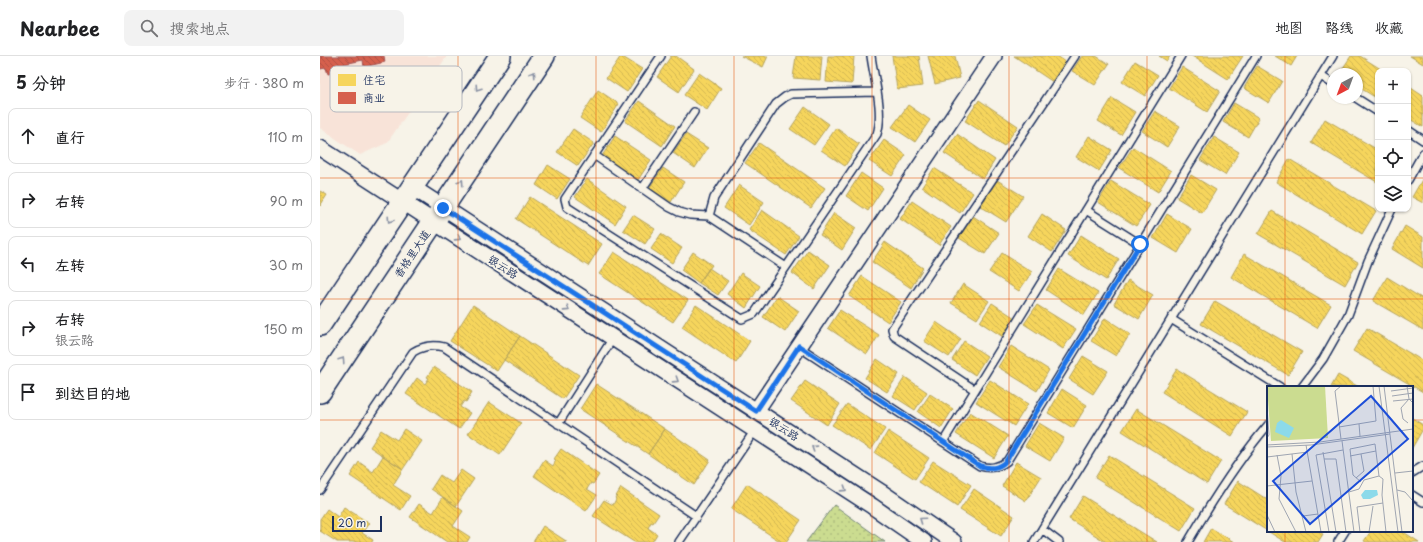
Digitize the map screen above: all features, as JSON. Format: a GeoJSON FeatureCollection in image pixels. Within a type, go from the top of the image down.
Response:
{"type":"FeatureCollection","features":[{"type":"Feature","properties":{"kind":"main road"},"geometry":{"type":"LineString","coordinates":[[320,325],[500,56]]}},
{"type":"Feature","properties":{"kind":"main road","name":"香格里大道"},"geometry":{"type":"LineString","coordinates":[[320,392],[544,56]]}},
{"type":"Feature","properties":{"kind":"street"},"geometry":{"type":"LineString","coordinates":[[756,411],[994,56]]}},
{"type":"Feature","properties":{"kind":"street","name":"银云路"},"geometry":{"type":"LineString","coordinates":[[320,148],[407,194],[613,338],[924,542]]}},
{"type":"Feature","properties":{"kind":"street","name":"银云路"},"geometry":{"type":"LineString","coordinates":[[438,215],[756,411],[881,492],[954,542]]}},
{"type":"Feature","properties":{"kind":"lane"},"geometry":{"type":"LineString","coordinates":[[660,56],[565,199],[567,207],[742,319],[754,314],[877,134],[880,126],[880,115],[871,56]]}},
{"type":"Feature","properties":{"kind":"lane"},"geometry":{"type":"LineString","coordinates":[[975,390],[894,336],[892,329],[1075,56]]}},
{"type":"Feature","properties":{"kind":"lane"},"geometry":{"type":"LineString","coordinates":[[943,442],[1181,56]]}},
{"type":"Feature","properties":{"kind":"lane"},"geometry":{"type":"LineString","coordinates":[[799,346],[980,466],[989,469],[1003,464],[1256,56]]}},
{"type":"Feature","properties":{"kind":"lane"},"geometry":{"type":"LineString","coordinates":[[1034,542],[1333,56]]}},
{"type":"Feature","properties":{"kind":"lane"},"geometry":{"type":"LineString","coordinates":[[1321,76],[1327,80]]}},
{"type":"Feature","properties":{"kind":"lane"},"geometry":{"type":"LineString","coordinates":[[709,216],[714,198],[776,104],[785,97],[798,94],[876,92]]}},
{"type":"Feature","properties":{"kind":"lane"},"geometry":{"type":"LineString","coordinates":[[1363,102],[1375,110]]}},
{"type":"Feature","properties":{"kind":"lane"},"geometry":{"type":"LineString","coordinates":[[642,188],[694,112]]}},
{"type":"Feature","properties":{"kind":"lane"},"geometry":{"type":"LineString","coordinates":[[1411,132],[1423,140]]}},
{"type":"Feature","properties":{"kind":"lane"},"geometry":{"type":"LineString","coordinates":[[1410,176],[1423,153]]}},
{"type":"Feature","properties":{"kind":"lane"},"geometry":{"type":"LineString","coordinates":[[594,155],[669,207],[690,215],[709,216],[786,268]]}},
{"type":"Feature","properties":{"kind":"lane"},"geometry":{"type":"LineString","coordinates":[[1086,210],[1140,244]]}},
{"type":"Feature","properties":{"kind":"lane"},"geometry":{"type":"LineString","coordinates":[[1303,386],[1323,359],[1348,315],[1368,261],[1391,212]]}},
{"type":"Feature","properties":{"kind":"lane"},"geometry":{"type":"LineString","coordinates":[[1171,319],[1278,386]]}},
{"type":"Feature","properties":{"kind":"lane"},"geometry":{"type":"LineString","coordinates":[[558,424],[613,338]]}},
{"type":"Feature","properties":{"kind":"lane"},"geometry":{"type":"LineString","coordinates":[[320,490],[413,352],[426,346],[438,346],[444,347],[696,516]]}},
{"type":"Feature","properties":{"kind":"lane"},"geometry":{"type":"LineString","coordinates":[[1188,542],[1218,491],[1242,457],[1267,426]]}},
{"type":"Feature","properties":{"kind":"lane"},"geometry":{"type":"LineString","coordinates":[[679,542],[755,430]]}},
{"type":"Feature","properties":{"kind":"lane"},"geometry":{"type":"LineString","coordinates":[[1413,472],[1423,466]]}},
{"type":"Feature","properties":{"kind":"lane"},"geometry":{"type":"LineString","coordinates":[[1413,496],[1423,502]]}},
{"type":"Feature","properties":{"kind":"lane"},"geometry":{"type":"LineString","coordinates":[[1042,529],[1059,542]]}},
{"type":"Feature","properties":{"kind":"lane"},"geometry":{"type":"LineString","coordinates":[[1338,542],[1344,532]]}},
{"type":"Feature","properties":{"kind":"shaded area"},"geometry":{"type":"Polygon","coordinates":[[[320,56],[447,56],[440,66],[330,66],[330,112],[408,112],[387,143],[360,155],[320,128],[320,56]]]}},
{"type":"Feature","properties":{"kind":"green space"},"geometry":{"type":"Polygon","coordinates":[[[834,505],[885,542],[806,542],[834,505]]]}},
{"type":"Feature","properties":{"kind":"building: 住宅"},"geometry":{"type":"Polygon","coordinates":[[[621,56],[642,69],[627,92],[606,78],[621,56]]]}},
{"type":"Feature","properties":{"kind":"building: 住宅"},"geometry":{"type":"Polygon","coordinates":[[[671,56],[676,56],[694,69],[679,92],[657,77],[671,56]]]}},
{"type":"Feature","properties":{"kind":"building: 住宅"},"geometry":{"type":"Polygon","coordinates":[[[741,56],[768,56],[763,67],[741,56]]]}},
{"type":"Feature","properties":{"kind":"building: 住宅"},"geometry":{"type":"Polygon","coordinates":[[[796,56],[822,56],[820,80],[793,78],[796,56]]]}},
{"type":"Feature","properties":{"kind":"building: 住宅"},"geometry":{"type":"Polygon","coordinates":[[[828,56],[854,56],[852,84],[826,82],[828,56]]]}},
{"type":"Feature","properties":{"kind":"building: 住宅"},"geometry":{"type":"Polygon","coordinates":[[[892,56],[919,56],[923,86],[897,89],[892,56]]]}},
{"type":"Feature","properties":{"kind":"building: 住宅"},"geometry":{"type":"Polygon","coordinates":[[[928,56],[955,56],[960,78],[935,84],[928,56]]]}},
{"type":"Feature","properties":{"kind":"building: 住宅"},"geometry":{"type":"Polygon","coordinates":[[[1014,56],[1057,56],[1066,62],[1053,82],[1014,56]]]}},
{"type":"Feature","properties":{"kind":"building: 住宅"},"geometry":{"type":"Polygon","coordinates":[[[1082,56],[1096,56],[1109,64],[1095,85],[1072,71],[1082,56]]]}},
{"type":"Feature","properties":{"kind":"building: 住宅"},"geometry":{"type":"Polygon","coordinates":[[[1159,56],[1170,56],[1167,61],[1159,56]]]}},
{"type":"Feature","properties":{"kind":"building: 住宅"},"geometry":{"type":"Polygon","coordinates":[[[1192,56],[1243,56],[1228,79],[1192,56]]]}},
{"type":"Feature","properties":{"kind":"building: 住宅"},"geometry":{"type":"Polygon","coordinates":[[[1275,56],[1297,56],[1291,66],[1275,56]]]}},
{"type":"Feature","properties":{"kind":"building: 住宅"},"geometry":{"type":"Polygon","coordinates":[[[1351,56],[1360,56],[1379,68],[1375,68],[1375,97],[1363,90],[1363,68],[1343,68],[1351,56]]]}},
{"type":"Feature","properties":{"kind":"building: 住宅"},"geometry":{"type":"Polygon","coordinates":[[[1410,56],[1423,56],[1423,64],[1410,56]]]}},
{"type":"Feature","properties":{"kind":"building: 住宅"},"geometry":{"type":"Polygon","coordinates":[[[1135,61],[1158,75],[1145,96],[1122,82],[1135,61]]]}},
{"type":"Feature","properties":{"kind":"building: 住宅"},"geometry":{"type":"Polygon","coordinates":[[[1257,66],[1282,81],[1269,103],[1244,88],[1257,66]]]}},
{"type":"Feature","properties":{"kind":"building: 住宅"},"geometry":{"type":"Polygon","coordinates":[[[1182,67],[1220,91],[1207,112],[1169,88],[1182,67]]]}},
{"type":"Feature","properties":{"kind":"building: 住宅"},"geometry":{"type":"Polygon","coordinates":[[[699,73],[721,88],[707,110],[684,95],[699,73]]]}},
{"type":"Feature","properties":{"kind":"building: 住宅"},"geometry":{"type":"Polygon","coordinates":[[[1411,88],[1423,96],[1423,127],[1411,120],[1411,88]]]}},
{"type":"Feature","properties":{"kind":"building: 住宅"},"geometry":{"type":"Polygon","coordinates":[[[598,90],[619,104],[601,132],[580,118],[598,90]]]}},
{"type":"Feature","properties":{"kind":"building: 住宅"},"geometry":{"type":"Polygon","coordinates":[[[1112,98],[1135,112],[1121,135],[1098,121],[1112,98]]]}},
{"type":"Feature","properties":{"kind":"building: 住宅"},"geometry":{"type":"Polygon","coordinates":[[[979,100],[1018,126],[1004,146],[965,121],[979,100]]]}},
{"type":"Feature","properties":{"kind":"building: 住宅"},"geometry":{"type":"Polygon","coordinates":[[[639,101],[675,126],[662,146],[625,121],[639,101]]]}},
{"type":"Feature","properties":{"kind":"building: 住宅"},"geometry":{"type":"Polygon","coordinates":[[[1234,103],[1259,118],[1248,137],[1223,122],[1234,103]]]}},
{"type":"Feature","properties":{"kind":"building: 住宅"},"geometry":{"type":"Polygon","coordinates":[[[908,105],[930,120],[915,142],[892,127],[908,105]]]}},
{"type":"Feature","properties":{"kind":"building: 住宅"},"geometry":{"type":"Polygon","coordinates":[[[805,107],[829,124],[814,145],[790,129],[805,107]]]}},
{"type":"Feature","properties":{"kind":"building: 住宅"},"geometry":{"type":"Polygon","coordinates":[[[1155,111],[1180,126],[1167,147],[1142,131],[1155,111]]]}},
{"type":"Feature","properties":{"kind":"building: 住宅"},"geometry":{"type":"Polygon","coordinates":[[[1325,119],[1375,148],[1375,181],[1311,143],[1325,119]]]}},
{"type":"Feature","properties":{"kind":"building: 住宅"},"geometry":{"type":"Polygon","coordinates":[[[836,128],[859,144],[845,166],[821,150],[836,128]]]}},
{"type":"Feature","properties":{"kind":"building: 住宅"},"geometry":{"type":"Polygon","coordinates":[[[573,129],[594,143],[578,166],[557,152],[573,129]]]}},
{"type":"Feature","properties":{"kind":"building: 住宅"},"geometry":{"type":"Polygon","coordinates":[[[686,134],[708,148],[695,168],[673,153],[686,134]]]}},
{"type":"Feature","properties":{"kind":"building: 住宅"},"geometry":{"type":"Polygon","coordinates":[[[957,134],[995,160],[983,179],[944,153],[957,134]]]}},
{"type":"Feature","properties":{"kind":"building: 住宅"},"geometry":{"type":"Polygon","coordinates":[[[615,136],[651,160],[638,180],[602,156],[615,136]]]}},
{"type":"Feature","properties":{"kind":"building: 住宅"},"geometry":{"type":"Polygon","coordinates":[[[1089,136],[1112,150],[1099,171],[1076,157],[1089,136]]]}},
{"type":"Feature","properties":{"kind":"building: 住宅"},"geometry":{"type":"Polygon","coordinates":[[[1214,137],[1239,152],[1225,175],[1200,160],[1214,137]]]}},
{"type":"Feature","properties":{"kind":"building: 住宅"},"geometry":{"type":"Polygon","coordinates":[[[884,140],[906,155],[892,176],[869,161],[884,140]]]}},
{"type":"Feature","properties":{"kind":"building: 住宅"},"geometry":{"type":"Polygon","coordinates":[[[759,143],[825,188],[811,208],[745,163],[759,143]]]}},
{"type":"Feature","properties":{"kind":"building: 住宅"},"geometry":{"type":"Polygon","coordinates":[[[1133,147],[1171,171],[1158,192],[1119,168],[1133,147]]]}},
{"type":"Feature","properties":{"kind":"building: 住宅"},"geometry":{"type":"Polygon","coordinates":[[[1289,159],[1375,212],[1362,234],[1276,182],[1289,159]]]}},
{"type":"Feature","properties":{"kind":"building: 住宅"},"geometry":{"type":"Polygon","coordinates":[[[548,165],[570,179],[557,199],[536,185],[548,165]]]}},
{"type":"Feature","properties":{"kind":"building: 住宅"},"geometry":{"type":"Polygon","coordinates":[[[663,168],[684,182],[671,202],[649,188],[663,168]]]}},
{"type":"Feature","properties":{"kind":"building: 住宅"},"geometry":{"type":"Polygon","coordinates":[[[934,168],[973,193],[960,213],[922,187],[934,168]]]}},
{"type":"Feature","properties":{"kind":"building: 住宅"},"geometry":{"type":"Polygon","coordinates":[[[861,173],[883,188],[868,211],[846,196],[861,173]]]}},
{"type":"Feature","properties":{"kind":"building: 住宅"},"geometry":{"type":"Polygon","coordinates":[[[1191,175],[1216,190],[1202,213],[1177,198],[1191,175]]]}},
{"type":"Feature","properties":{"kind":"building: 住宅"},"geometry":{"type":"Polygon","coordinates":[[[1423,178],[1423,203],[1412,197],[1423,178]]]}},
{"type":"Feature","properties":{"kind":"building: 住宅"},"geometry":{"type":"Polygon","coordinates":[[[587,179],[626,206],[615,224],[575,197],[587,179]]]}},
{"type":"Feature","properties":{"kind":"building: 住宅"},"geometry":{"type":"Polygon","coordinates":[[[997,180],[1023,196],[1006,222],[980,206],[997,180]]]}},
{"type":"Feature","properties":{"kind":"building: 住宅"},"geometry":{"type":"Polygon","coordinates":[[[1111,181],[1150,205],[1136,226],[1098,202],[1111,181]]]}},
{"type":"Feature","properties":{"kind":"building: 住宅"},"geometry":{"type":"Polygon","coordinates":[[[739,185],[764,202],[749,225],[724,208],[739,185]]]}},
{"type":"Feature","properties":{"kind":"building: 住宅"},"geometry":{"type":"Polygon","coordinates":[[[320,191],[327,195],[320,206],[320,191]]]}},
{"type":"Feature","properties":{"kind":"building: 住宅"},"geometry":{"type":"Polygon","coordinates":[[[530,197],[602,244],[588,266],[516,219],[530,197]]]}},
{"type":"Feature","properties":{"kind":"building: 住宅"},"geometry":{"type":"Polygon","coordinates":[[[912,201],[951,227],[939,245],[900,219],[912,201]]]}},
{"type":"Feature","properties":{"kind":"building: 住宅"},"geometry":{"type":"Polygon","coordinates":[[[762,210],[799,236],[786,255],[749,230],[762,210]]]}},
{"type":"Feature","properties":{"kind":"building: 住宅"},"geometry":{"type":"Polygon","coordinates":[[[1272,211],[1358,262],[1345,285],[1258,234],[1272,211]]]}},
{"type":"Feature","properties":{"kind":"building: 住宅"},"geometry":{"type":"Polygon","coordinates":[[[834,213],[856,228],[842,250],[820,235],[834,213]]]}},
{"type":"Feature","properties":{"kind":"building: 住宅"},"geometry":{"type":"Polygon","coordinates":[[[1042,214],[1066,230],[1052,252],[1028,236],[1042,214]]]}},
{"type":"Feature","properties":{"kind":"building: 住宅"},"geometry":{"type":"Polygon","coordinates":[[[1167,214],[1192,229],[1178,253],[1153,238],[1167,214]]]}},
{"type":"Feature","properties":{"kind":"building: 住宅"},"geometry":{"type":"Polygon","coordinates":[[[633,215],[655,229],[645,244],[623,230],[633,215]]]}},
{"type":"Feature","properties":{"kind":"building: 住宅"},"geometry":{"type":"Polygon","coordinates":[[[973,216],[999,233],[985,254],[959,238],[973,216]]]}},
{"type":"Feature","properties":{"kind":"building: 住宅"},"geometry":{"type":"Polygon","coordinates":[[[1405,226],[1423,237],[1423,268],[1392,249],[1405,226]]]}},
{"type":"Feature","properties":{"kind":"building: 住宅"},"geometry":{"type":"Polygon","coordinates":[[[661,234],[682,248],[672,263],[651,249],[661,234]]]}},
{"type":"Feature","properties":{"kind":"building: 住宅"},"geometry":{"type":"Polygon","coordinates":[[[1081,235],[1119,259],[1106,280],[1068,256],[1081,235]]]}},
{"type":"Feature","properties":{"kind":"building: 住宅"},"geometry":{"type":"Polygon","coordinates":[[[885,242],[923,268],[911,288],[872,262],[885,242]]]}},
{"type":"Feature","properties":{"kind":"building: 住宅"},"geometry":{"type":"Polygon","coordinates":[[[808,250],[830,265],[814,289],[792,273],[808,250]]]}},
{"type":"Feature","properties":{"kind":"building: 住宅"},"geometry":{"type":"Polygon","coordinates":[[[614,252],[688,300],[673,322],[599,274],[614,252]]]}},
{"type":"Feature","properties":{"kind":"building: 住宅"},"geometry":{"type":"Polygon","coordinates":[[[693,252],[712,265],[699,283],[681,270],[693,252]]]}},
{"type":"Feature","properties":{"kind":"building: 住宅"},"geometry":{"type":"Polygon","coordinates":[[[1002,253],[1032,272],[1019,291],[989,272],[1002,253]]]}},
{"type":"Feature","properties":{"kind":"building: 住宅"},"geometry":{"type":"Polygon","coordinates":[[[1244,254],[1331,305],[1317,328],[1231,277],[1244,254]]]}},
{"type":"Feature","properties":{"kind":"building: 住宅"},"geometry":{"type":"Polygon","coordinates":[[[709,268],[728,281],[718,295],[699,283],[709,268]]]}},
{"type":"Feature","properties":{"kind":"building: 住宅"},"geometry":{"type":"Polygon","coordinates":[[[1059,269],[1098,293],[1084,315],[1046,290],[1059,269]]]}},
{"type":"Feature","properties":{"kind":"building: 住宅"},"geometry":{"type":"Polygon","coordinates":[[[741,273],[760,286],[746,308],[727,294],[741,273]]]}},
{"type":"Feature","properties":{"kind":"building: 住宅"},"geometry":{"type":"Polygon","coordinates":[[[862,276],[901,302],[888,322],[849,296],[862,276]]]}},
{"type":"Feature","properties":{"kind":"building: 住宅"},"geometry":{"type":"Polygon","coordinates":[[[1387,277],[1423,299],[1423,330],[1373,301],[1387,277]]]}},
{"type":"Feature","properties":{"kind":"building: 住宅"},"geometry":{"type":"Polygon","coordinates":[[[1128,280],[1153,295],[1139,319],[1114,304],[1128,280]]]}},
{"type":"Feature","properties":{"kind":"building: 住宅"},"geometry":{"type":"Polygon","coordinates":[[[963,284],[989,301],[977,319],[951,303],[963,284]]]}},
{"type":"Feature","properties":{"kind":"building: 住宅"},"geometry":{"type":"Polygon","coordinates":[[[777,296],[799,311],[785,332],[763,317],[777,296]]]}},
{"type":"Feature","properties":{"kind":"building: 住宅"},"geometry":{"type":"Polygon","coordinates":[[[1215,301],[1302,352],[1288,375],[1201,324],[1215,301]]]}},
{"type":"Feature","properties":{"kind":"building: 住宅"},"geometry":{"type":"Polygon","coordinates":[[[992,303],[1015,318],[1003,337],[980,322],[992,303]]]}},
{"type":"Feature","properties":{"kind":"building: 住宅"},"geometry":{"type":"Polygon","coordinates":[[[473,305],[520,336],[497,371],[450,341],[473,305]]]}},
{"type":"Feature","properties":{"kind":"building: 住宅"},"geometry":{"type":"Polygon","coordinates":[[[696,305],[750,341],[736,363],[682,327],[696,305]]]}},
{"type":"Feature","properties":{"kind":"building: 住宅"},"geometry":{"type":"Polygon","coordinates":[[[1037,305],[1076,329],[1063,349],[1024,324],[1037,305]]]}},
{"type":"Feature","properties":{"kind":"building: 住宅"},"geometry":{"type":"Polygon","coordinates":[[[840,310],[879,335],[867,354],[828,328],[840,310]]]}},
{"type":"Feature","properties":{"kind":"building: 住宅"},"geometry":{"type":"Polygon","coordinates":[[[1105,318],[1130,334],[1116,356],[1091,341],[1105,318]]]}},
{"type":"Feature","properties":{"kind":"building: 住宅"},"geometry":{"type":"Polygon","coordinates":[[[936,322],[961,339],[949,357],[924,341],[936,322]]]}},
{"type":"Feature","properties":{"kind":"building: 住宅"},"geometry":{"type":"Polygon","coordinates":[[[1367,328],[1423,361],[1423,392],[1413,386],[1353,351],[1367,328]]]}},
{"type":"Feature","properties":{"kind":"building: 住宅"},"geometry":{"type":"Polygon","coordinates":[[[520,336],[579,375],[563,399],[504,360],[520,336]]]}},
{"type":"Feature","properties":{"kind":"building: 住宅"},"geometry":{"type":"Polygon","coordinates":[[[964,341],[987,356],[975,375],[952,360],[964,341]]]}},
{"type":"Feature","properties":{"kind":"building: 住宅"},"geometry":{"type":"Polygon","coordinates":[[[1011,346],[1049,370],[1037,391],[998,367],[1011,346]]]}},
{"type":"Feature","properties":{"kind":"building: 住宅"},"geometry":{"type":"Polygon","coordinates":[[[1083,356],[1108,371],[1093,394],[1069,379],[1083,356]]]}},
{"type":"Feature","properties":{"kind":"building: 住宅"},"geometry":{"type":"Polygon","coordinates":[[[877,359],[899,374],[887,392],[865,378],[877,359]]]}},
{"type":"Feature","properties":{"kind":"building: 住宅"},"geometry":{"type":"Polygon","coordinates":[[[434,367],[472,392],[466,402],[464,401],[460,407],[470,413],[459,429],[406,394],[417,378],[425,384],[429,378],[427,377],[434,367]]]}},
{"type":"Feature","properties":{"kind":"building: 住宅"},"geometry":{"type":"Polygon","coordinates":[[[1177,369],[1247,412],[1232,436],[1162,392],[1177,369]]]}},
{"type":"Feature","properties":{"kind":"building: 住宅"},"geometry":{"type":"Polygon","coordinates":[[[1338,375],[1357,386],[1332,386],[1338,375]]]}},
{"type":"Feature","properties":{"kind":"building: 住宅"},"geometry":{"type":"Polygon","coordinates":[[[905,377],[927,392],[915,410],[893,396],[905,377]]]}},
{"type":"Feature","properties":{"kind":"building: 住宅"},"geometry":{"type":"Polygon","coordinates":[[[990,380],[1028,404],[1014,426],[976,402],[990,380]]]}},
{"type":"Feature","properties":{"kind":"building: 住宅"},"geometry":{"type":"Polygon","coordinates":[[[805,381],[840,404],[827,425],[791,401],[805,381]]]}},
{"type":"Feature","properties":{"kind":"building: 住宅"},"geometry":{"type":"Polygon","coordinates":[[[596,384],[665,429],[648,454],[580,409],[596,384]]]}},
{"type":"Feature","properties":{"kind":"building: 住宅"},"geometry":{"type":"Polygon","coordinates":[[[1062,389],[1087,405],[1073,428],[1048,413],[1062,389]]]}},
{"type":"Feature","properties":{"kind":"building: 住宅"},"geometry":{"type":"Polygon","coordinates":[[[930,394],[953,409],[941,428],[918,412],[930,394]]]}},
{"type":"Feature","properties":{"kind":"building: 住宅"},"geometry":{"type":"Polygon","coordinates":[[[489,402],[521,423],[500,455],[468,434],[489,402]]]}},
{"type":"Feature","properties":{"kind":"building: 住宅"},"geometry":{"type":"Polygon","coordinates":[[[847,404],[885,429],[871,450],[832,425],[847,404]]]}},
{"type":"Feature","properties":{"kind":"building: 住宅"},"geometry":{"type":"Polygon","coordinates":[[[1136,409],[1221,461],[1207,484],[1122,431],[1136,409]]]}},
{"type":"Feature","properties":{"kind":"building: 住宅"},"geometry":{"type":"Polygon","coordinates":[[[970,412],[1008,436],[994,458],[956,434],[970,412]]]}},
{"type":"Feature","properties":{"kind":"building: 住宅"},"geometry":{"type":"Polygon","coordinates":[[[1413,419],[1423,425],[1423,429],[1413,446],[1413,419]]]}},
{"type":"Feature","properties":{"kind":"building: 住宅"},"geometry":{"type":"Polygon","coordinates":[[[1039,423],[1064,438],[1050,461],[1025,446],[1039,423]]]}},
{"type":"Feature","properties":{"kind":"building: 住宅"},"geometry":{"type":"Polygon","coordinates":[[[404,429],[422,441],[403,469],[370,447],[381,430],[397,440],[404,429]]]}},
{"type":"Feature","properties":{"kind":"building: 住宅"},"geometry":{"type":"Polygon","coordinates":[[[665,429],[710,460],[694,485],[648,454],[665,429]]]}},
{"type":"Feature","properties":{"kind":"building: 住宅"},"geometry":{"type":"Polygon","coordinates":[[[888,431],[929,458],[915,479],[875,453],[888,431]]]}},
{"type":"Feature","properties":{"kind":"building: 住宅"},"geometry":{"type":"Polygon","coordinates":[[[561,449],[599,475],[593,484],[591,483],[587,489],[597,495],[586,511],[534,476],[544,460],[553,466],[556,460],[554,459],[561,449]]]}},
{"type":"Feature","properties":{"kind":"building: 住宅"},"geometry":{"type":"Polygon","coordinates":[[[1109,455],[1195,508],[1181,531],[1095,478],[1109,455]]]}},
{"type":"Feature","properties":{"kind":"building: 住宅"},"geometry":{"type":"Polygon","coordinates":[[[383,456],[403,469],[393,485],[410,496],[401,510],[350,476],[359,462],[373,472],[383,456]]]}},
{"type":"Feature","properties":{"kind":"building: 住宅"},"geometry":{"type":"Polygon","coordinates":[[[933,461],[971,485],[957,507],[919,482],[933,461]]]}},
{"type":"Feature","properties":{"kind":"building: 住宅"},"geometry":{"type":"Polygon","coordinates":[[[1016,462],[1041,477],[1026,501],[1002,486],[1016,462]]]}},
{"type":"Feature","properties":{"kind":"building: 住宅"},"geometry":{"type":"Polygon","coordinates":[[[461,470],[474,479],[456,506],[431,489],[440,475],[452,483],[461,470]]]}},
{"type":"Feature","properties":{"kind":"building: 住宅"},"geometry":{"type":"Polygon","coordinates":[[[1238,481],[1267,499],[1267,531],[1224,504],[1238,481]]]}},
{"type":"Feature","properties":{"kind":"building: 住宅"},"geometry":{"type":"Polygon","coordinates":[[[747,484],[801,520],[786,542],[781,542],[731,509],[747,484]]]}},
{"type":"Feature","properties":{"kind":"building: 住宅"},"geometry":{"type":"Polygon","coordinates":[[[621,488],[659,514],[653,523],[651,522],[648,528],[657,534],[652,542],[634,542],[593,516],[604,500],[613,505],[621,488]]]}},
{"type":"Feature","properties":{"kind":"building: 住宅"},"geometry":{"type":"Polygon","coordinates":[[[974,489],[1014,516],[1001,536],[960,510],[974,489]]]}},
{"type":"Feature","properties":{"kind":"building: 住宅"},"geometry":{"type":"Polygon","coordinates":[[[1083,496],[1157,542],[1106,542],[1069,519],[1083,496]]]}},
{"type":"Feature","properties":{"kind":"building: 住宅"},"geometry":{"type":"Polygon","coordinates":[[[443,497],[463,511],[453,526],[470,537],[467,542],[447,542],[410,517],[419,504],[433,513],[443,497]]]}},
{"type":"Feature","properties":{"kind":"building: 住宅"},"geometry":{"type":"Polygon","coordinates":[[[344,507],[369,523],[362,533],[373,540],[372,542],[337,542],[320,531],[320,519],[327,509],[338,517],[344,507]]]}},
{"type":"Feature","properties":{"kind":"building: 住宅"},"geometry":{"type":"Polygon","coordinates":[[[543,526],[566,541],[566,542],[533,542],[543,526]]]}},
{"type":"Feature","properties":{"kind":"building: 住宅"},"geometry":{"type":"Polygon","coordinates":[[[1211,528],[1234,542],[1203,542],[1211,528]]]}},
{"type":"Feature","properties":{"kind":"building: 住宅"},"geometry":{"type":"Polygon","coordinates":[[[1269,532],[1320,532],[1323,534],[1318,542],[1285,542],[1269,532]]]}},
{"type":"Feature","properties":{"kind":"building: 住宅"},"geometry":{"type":"Polygon","coordinates":[[[1370,532],[1404,532],[1419,542],[1366,542],[1364,541],[1370,532]]]}},
{"type":"Feature","properties":{"kind":"building: 商业"},"geometry":{"type":"Polygon","coordinates":[[[320,56],[384,56],[385,62],[364,66],[363,60],[344,64],[345,66],[330,66],[330,74],[328,74],[326,68],[320,69],[320,56]]]}},
{"type":"Feature","properties":{"kind":"route"},"geometry":{"type":"LineString","coordinates":[[443,208],[756,411],[799,346],[980,466],[989,469],[1003,464],[1006,461],[1140,244]]}}]}
